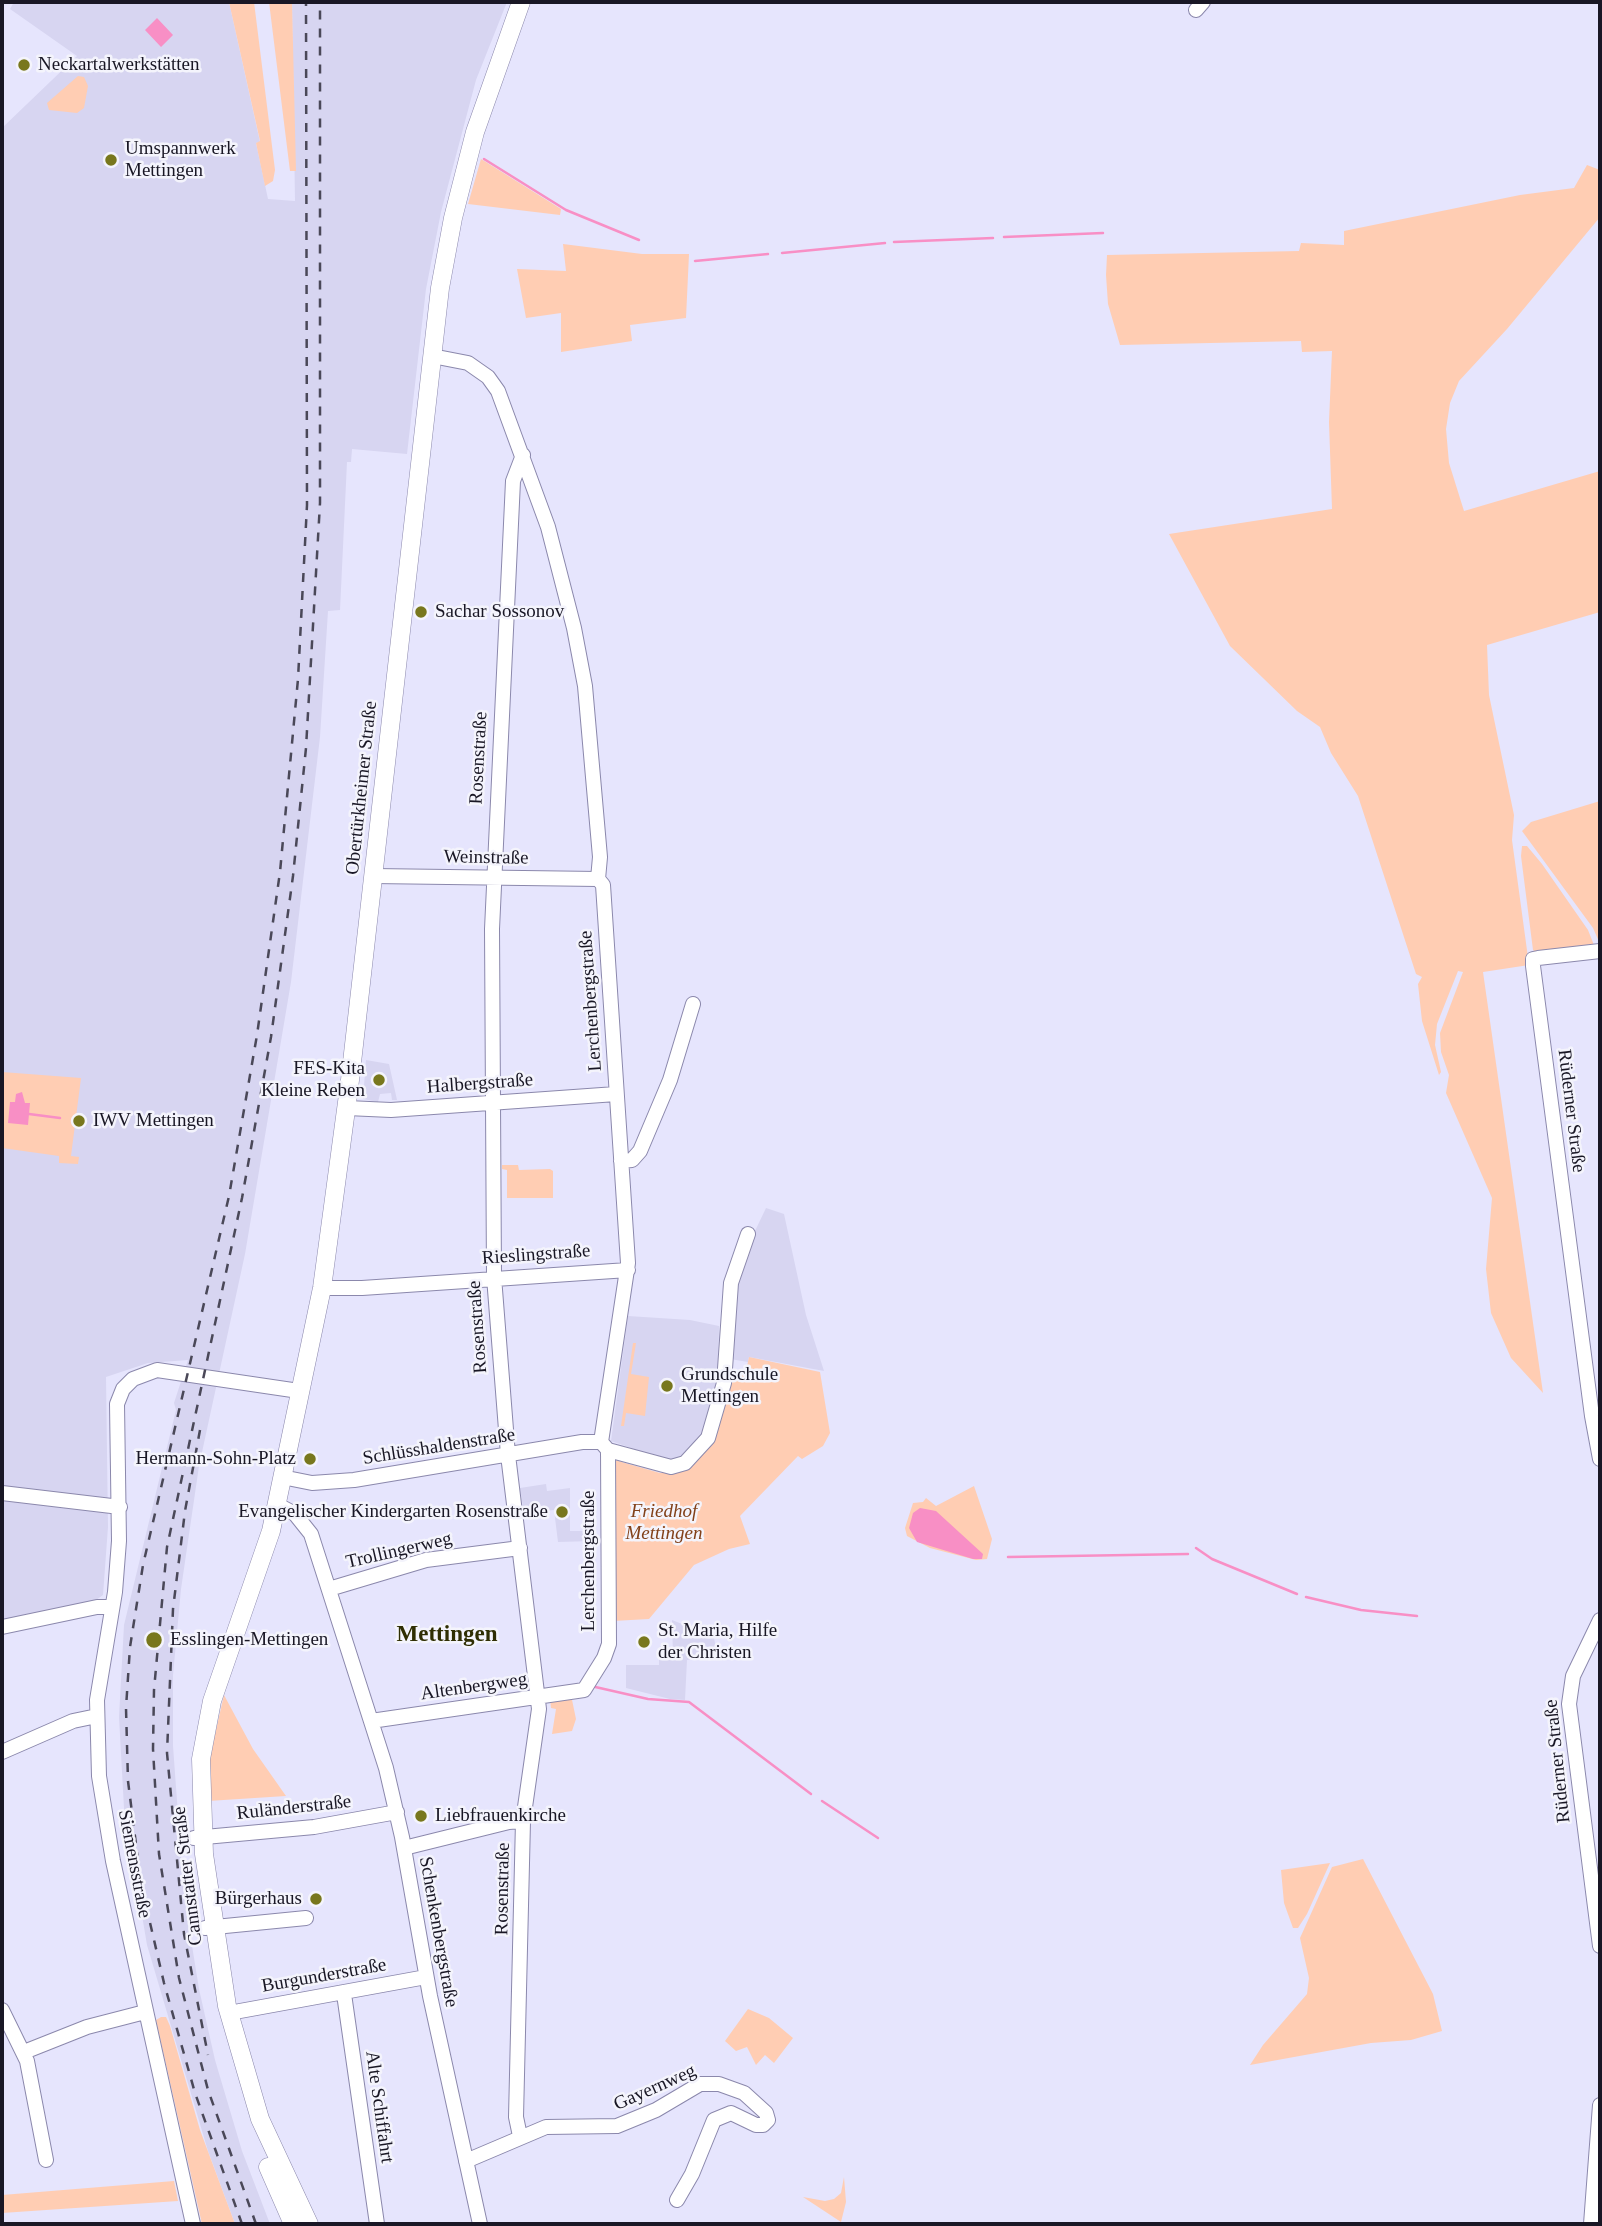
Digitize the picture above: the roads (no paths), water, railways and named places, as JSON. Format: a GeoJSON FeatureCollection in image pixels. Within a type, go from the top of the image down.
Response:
{"type":"FeatureCollection","features":[{"type":"Feature","properties":{"kind":"main road","name":"Obertürkheimer Straße"},"geometry":{"type":"LineString","coordinates":[[292,1425],[322,1288],[347,1108],[445,253],[469,155],[494,73],[521,2]]}},
{"type":"Feature","properties":{"kind":"main road","name":"Cannstatter Straße"},"geometry":{"type":"LineString","coordinates":[[292,1425],[274,1511],[263,1530],[197,1726],[191,1782],[223,2026],[235,2070],[267,2162],[293,2224]]}},
{"type":"Feature","properties":{"kind":"main road","name":"Cannstatter Straße"},"geometry":{"type":"LineString","coordinates":[[209,1927],[229,2013],[260,2119],[309,2224]]}},
{"type":"Feature","properties":{"kind":"street","name":"Lerchenbergstraße"},"geometry":{"type":"LineString","coordinates":[[432,356],[468,363],[488,377],[498,391],[523,455],[560,569],[582,665],[593,762],[600,857],[598,878],[603,885],[628,1270],[605,1446],[608,1646],[603,1661],[582,1691]]}},
{"type":"Feature","properties":{"kind":"street","name":"Rosenstraße"},"geometry":{"type":"LineString","coordinates":[[520,2136],[516,2117],[523,1821],[538,1698],[508,1455],[494,1277],[492,877],[513,481],[523,455]]}},
{"type":"Feature","properties":{"kind":"street","name":"Weinstraße"},"geometry":{"type":"LineString","coordinates":[[373,876],[598,878]]}},
{"type":"Feature","properties":{"kind":"street","name":"Rüderner Straße"},"geometry":{"type":"LineString","coordinates":[[1600,951],[1533,959],[1532,965],[1592,1416],[1598,1428],[1600,1459]]}},
{"type":"Feature","properties":{"kind":"street"},"geometry":{"type":"LineString","coordinates":[[621,1161],[632,1160],[640,1152],[669,1083],[693,1004]]}},
{"type":"Feature","properties":{"kind":"street","name":"Halbergstraße"},"geometry":{"type":"LineString","coordinates":[[347,1108],[375,1110],[616,1094]]}},
{"type":"Feature","properties":{"kind":"street","name":"Schlüsshaldenstraße"},"geometry":{"type":"LineString","coordinates":[[282,1477],[312,1483],[354,1480],[582,1442],[605,1446],[671,1467],[687,1461],[708,1438],[724,1383],[730,1283],[748,1234]]}},
{"type":"Feature","properties":{"kind":"street","name":"Rieslingstraße"},"geometry":{"type":"LineString","coordinates":[[322,1288],[351,1289],[494,1277],[628,1270]]}},
{"type":"Feature","properties":{"kind":"street","name":"Siemensstraße"},"geometry":{"type":"LineString","coordinates":[[193,2224],[104,1816],[97,1716],[101,1669],[113,1607],[120,1507],[117,1404],[123,1389],[137,1376],[166,1370],[299,1391]]}},
{"type":"Feature","properties":{"kind":"street"},"geometry":{"type":"LineString","coordinates":[[2,1493],[120,1507]]}},
{"type":"Feature","properties":{"kind":"street","name":"Schenkenbergstraße"},"geometry":{"type":"LineString","coordinates":[[274,1511],[292,1511],[308,1529],[371,1721],[397,1812],[426,1977],[480,2224]]}},
{"type":"Feature","properties":{"kind":"street","name":"Trollingerweg"},"geometry":{"type":"LineString","coordinates":[[329,1588],[426,1560],[520,1548]]}},
{"type":"Feature","properties":{"kind":"street"},"geometry":{"type":"LineString","coordinates":[[2,1627],[99,1606],[113,1607]]}},
{"type":"Feature","properties":{"kind":"street","name":"Rüderner Straße"},"geometry":{"type":"LineString","coordinates":[[1600,1620],[1573,1676],[1569,1704],[1600,1946]]}},
{"type":"Feature","properties":{"kind":"street","name":"Altenbergweg"},"geometry":{"type":"LineString","coordinates":[[371,1721],[582,1691]]}},
{"type":"Feature","properties":{"kind":"street"},"geometry":{"type":"LineString","coordinates":[[2,1752],[73,1721],[97,1716]]}},
{"type":"Feature","properties":{"kind":"street","name":"Ruländerstraße"},"geometry":{"type":"LineString","coordinates":[[198,1837],[324,1826],[397,1812]]}},
{"type":"Feature","properties":{"kind":"street"},"geometry":{"type":"LineString","coordinates":[[404,1848],[509,1822],[523,1821]]}},
{"type":"Feature","properties":{"kind":"street"},"geometry":{"type":"LineString","coordinates":[[209,1927],[306,1918]]}},
{"type":"Feature","properties":{"kind":"street","name":"Burgunderstraße"},"geometry":{"type":"LineString","coordinates":[[229,2013],[426,1977]]}},
{"type":"Feature","properties":{"kind":"street","name":"Alte Schiffahrt"},"geometry":{"type":"LineString","coordinates":[[344,1994],[377,2224]]}},
{"type":"Feature","properties":{"kind":"street"},"geometry":{"type":"LineString","coordinates":[[2,2010],[24,2052],[46,2160]]}},
{"type":"Feature","properties":{"kind":"street"},"geometry":{"type":"LineString","coordinates":[[24,2052],[87,2027],[145,2012]]}},
{"type":"Feature","properties":{"kind":"street","name":"Gayernweg"},"geometry":{"type":"LineString","coordinates":[[520,2136],[551,2126],[614,2127],[656,2110],[703,2084],[725,2086],[744,2093],[766,2113],[768,2120],[758,2126],[731,2113],[714,2120],[692,2174],[677,2200]]}},
{"type":"Feature","properties":{"kind":"street"},"geometry":{"type":"LineString","coordinates":[[1591,2224],[1600,2105]]}},
{"type":"Feature","properties":{"kind":"street"},"geometry":{"type":"LineString","coordinates":[[466,2161],[520,2136]]}},
{"type":"Feature","properties":{"kind":"waterway"},"geometry":{"type":"LineString","coordinates":[[683,2],[772,2]]}},
{"type":"Feature","properties":{"kind":"waterway"},"geometry":{"type":"LineString","coordinates":[[787,2],[806,2]]}},
{"type":"Feature","properties":{"kind":"waterway"},"geometry":{"type":"LineString","coordinates":[[484,159],[566,210],[639,240]]}},
{"type":"Feature","properties":{"kind":"waterway"},"geometry":{"type":"LineString","coordinates":[[1004,237],[1103,233]]}},
{"type":"Feature","properties":{"kind":"waterway"},"geometry":{"type":"LineString","coordinates":[[894,242],[993,238]]}},
{"type":"Feature","properties":{"kind":"waterway"},"geometry":{"type":"LineString","coordinates":[[782,253],[885,243]]}},
{"type":"Feature","properties":{"kind":"waterway"},"geometry":{"type":"LineString","coordinates":[[695,261],[768,254]]}},
{"type":"Feature","properties":{"kind":"waterway"},"geometry":{"type":"LineString","coordinates":[[29,1114],[60,1118]]}},
{"type":"Feature","properties":{"kind":"waterway"},"geometry":{"type":"LineString","coordinates":[[1196,1548],[1212,1559],[1297,1594]]}},
{"type":"Feature","properties":{"kind":"waterway"},"geometry":{"type":"LineString","coordinates":[[1008,1557],[1188,1554]]}},
{"type":"Feature","properties":{"kind":"waterway"},"geometry":{"type":"LineString","coordinates":[[1306,1597],[1361,1610],[1417,1616]]}},
{"type":"Feature","properties":{"kind":"waterway"},"geometry":{"type":"LineString","coordinates":[[591,1686],[648,1699],[689,1702],[811,1794]]}},
{"type":"Feature","properties":{"kind":"waterway"},"geometry":{"type":"LineString","coordinates":[[822,1801],[878,1838]]}},
{"type":"Feature","properties":{"kind":"railway"},"geometry":{"type":"LineString","coordinates":[[242,2224],[195,2093],[164,1983],[141,1884],[128,1781],[126,1708],[130,1647],[143,1565],[229,1196],[257,1035],[280,872],[298,679],[307,505],[306,2]]}},
{"type":"Feature","properties":{"kind":"railway"},"geometry":{"type":"LineString","coordinates":[[256,2224],[208,2090],[179,1978],[159,1854],[153,1749],[154,1690],[167,1547],[242,1198],[271,1037],[293,876],[306,748],[320,503],[320,2]]}},
{"type":"Feature","properties":{"kind":"railway"},"geometry":{"type":"LineString","coordinates":[[200,1430],[185,1511],[173,1609],[167,1753],[184,1934],[208,2055]]}},
{"type":"Feature","properties":{"kind":"place","name":"Neckartalwerkstätten"},"geometry":{"type":"Point","coordinates":[24,65]}},
{"type":"Feature","properties":{"kind":"place","name":"Umspannwerk Mettingen"},"geometry":{"type":"Point","coordinates":[111,160]}},
{"type":"Feature","properties":{"kind":"place","name":"Sachar Sossonov"},"geometry":{"type":"Point","coordinates":[421,612]}},
{"type":"Feature","properties":{"kind":"place","name":"FES-Kita Kleine Reben"},"geometry":{"type":"Point","coordinates":[379,1080]}},
{"type":"Feature","properties":{"kind":"place","name":"IWV Mettingen"},"geometry":{"type":"Point","coordinates":[79,1121]}},
{"type":"Feature","properties":{"kind":"place","name":"Grundschule Mettingen"},"geometry":{"type":"Point","coordinates":[667,1386]}},
{"type":"Feature","properties":{"kind":"place","name":"Hermann-Sohn-Platz"},"geometry":{"type":"Point","coordinates":[310,1459]}},
{"type":"Feature","properties":{"kind":"place","name":"Evangelischer Kindergarten Rosenstraße"},"geometry":{"type":"Point","coordinates":[562,1512]}},
{"type":"Feature","properties":{"kind":"place","name":"Esslingen-Mettingen"},"geometry":{"type":"Point","coordinates":[154,1640]}},
{"type":"Feature","properties":{"kind":"place","name":"St. Maria, Hilfe der Christen"},"geometry":{"type":"Point","coordinates":[644,1642]}},
{"type":"Feature","properties":{"kind":"place","name":"Liebfrauenkirche"},"geometry":{"type":"Point","coordinates":[421,1816]}},
{"type":"Feature","properties":{"kind":"place","name":"Bürgerhaus"},"geometry":{"type":"Point","coordinates":[316,1899]}},
{"type":"Feature","properties":{"kind":"district","name":"Mettingen"},"geometry":{"type":"Point","coordinates":[447,1635]}},
{"type":"Feature","properties":{"kind":"park label","name":"Friedhof Mettingen"},"geometry":{"type":"Point","coordinates":[664,1523]}}]}
